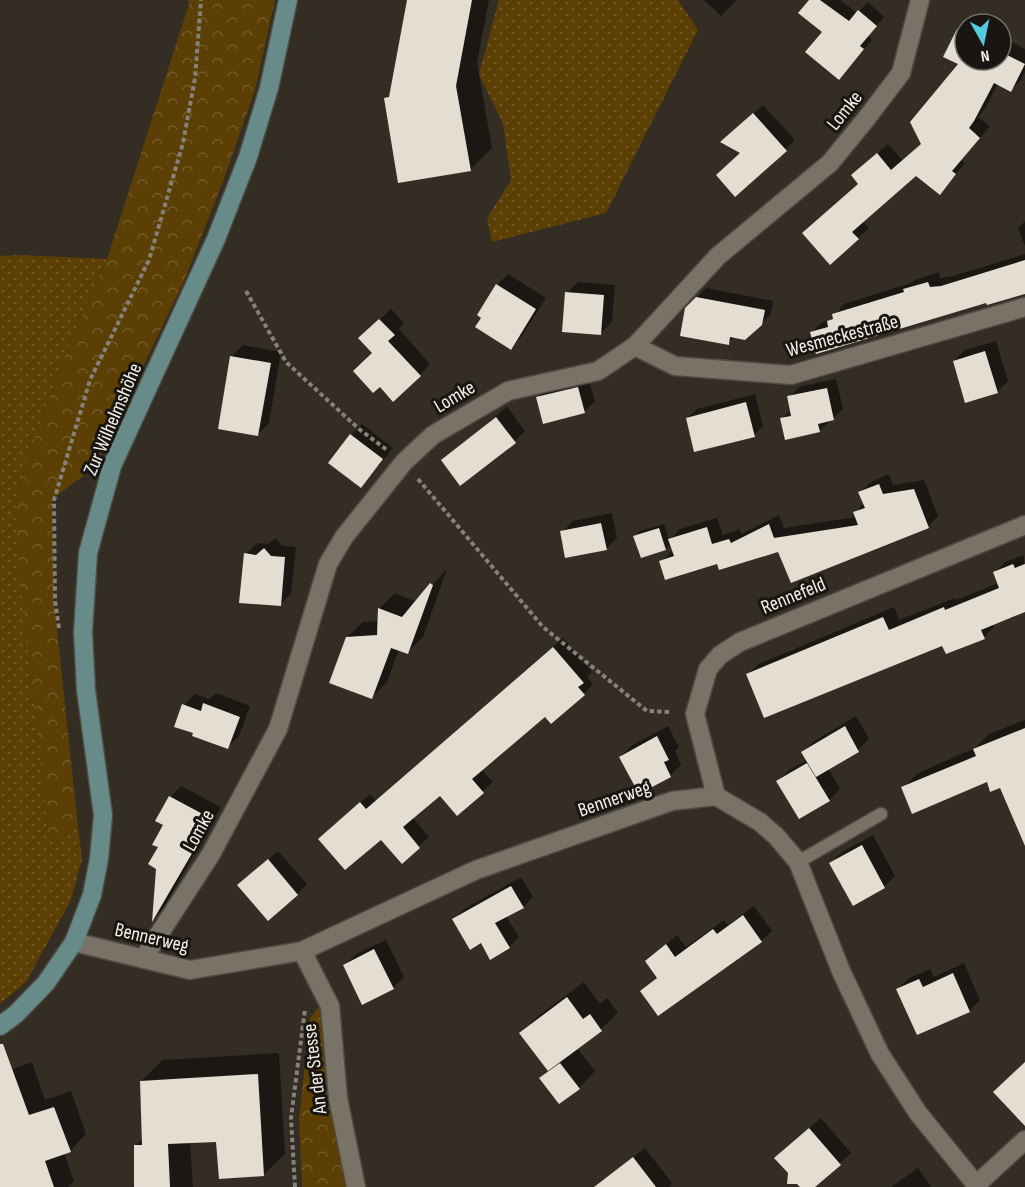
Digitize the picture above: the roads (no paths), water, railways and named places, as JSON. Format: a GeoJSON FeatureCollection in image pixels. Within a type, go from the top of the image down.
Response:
{"type":"FeatureCollection","features":[{"type":"Feature","properties":{"kind":"street","name":"Zur Wilhelmshöhe"},"geometry":{"type":"LineString","coordinates":[[0,1026],[46,983],[74,942],[92,895],[99,858],[103,815],[86,690],[83,632],[88,553],[112,466],[202,272],[248,157],[269,88],[288,0]]}},
{"type":"Feature","properties":{"kind":"street","name":"Lomke"},"geometry":{"type":"LineString","coordinates":[[143,959],[211,854],[278,729],[328,564],[344,537],[404,462],[433,435],[508,391],[598,370],[635,346],[718,256],[830,163],[901,73],[920,0]]}},
{"type":"Feature","properties":{"kind":"street","name":"Wesmeckestraße"},"geometry":{"type":"LineString","coordinates":[[635,346],[675,366],[791,375],[1025,307]]}},
{"type":"Feature","properties":{"kind":"street","name":"Rennefeld"},"geometry":{"type":"LineString","coordinates":[[717,796],[695,714],[708,669],[720,655],[740,642],[1025,525]]}},
{"type":"Feature","properties":{"kind":"street","name":"Bennerweg"},"geometry":{"type":"LineString","coordinates":[[74,942],[190,970],[302,951],[476,870],[672,801],[717,796]]}},
{"type":"Feature","properties":{"kind":"street"},"geometry":{"type":"LineString","coordinates":[[717,796],[760,822],[777,837],[798,862],[841,970],[880,1054],[918,1113],[977,1186],[1025,1140]]}},
{"type":"Feature","properties":{"kind":"street","name":"An der Stesse"},"geometry":{"type":"LineString","coordinates":[[302,951],[330,1006],[338,1098],[356,1187]]}},
{"type":"Feature","properties":{"kind":"lane"},"geometry":{"type":"LineString","coordinates":[[798,862],[881,814]]}}]}
